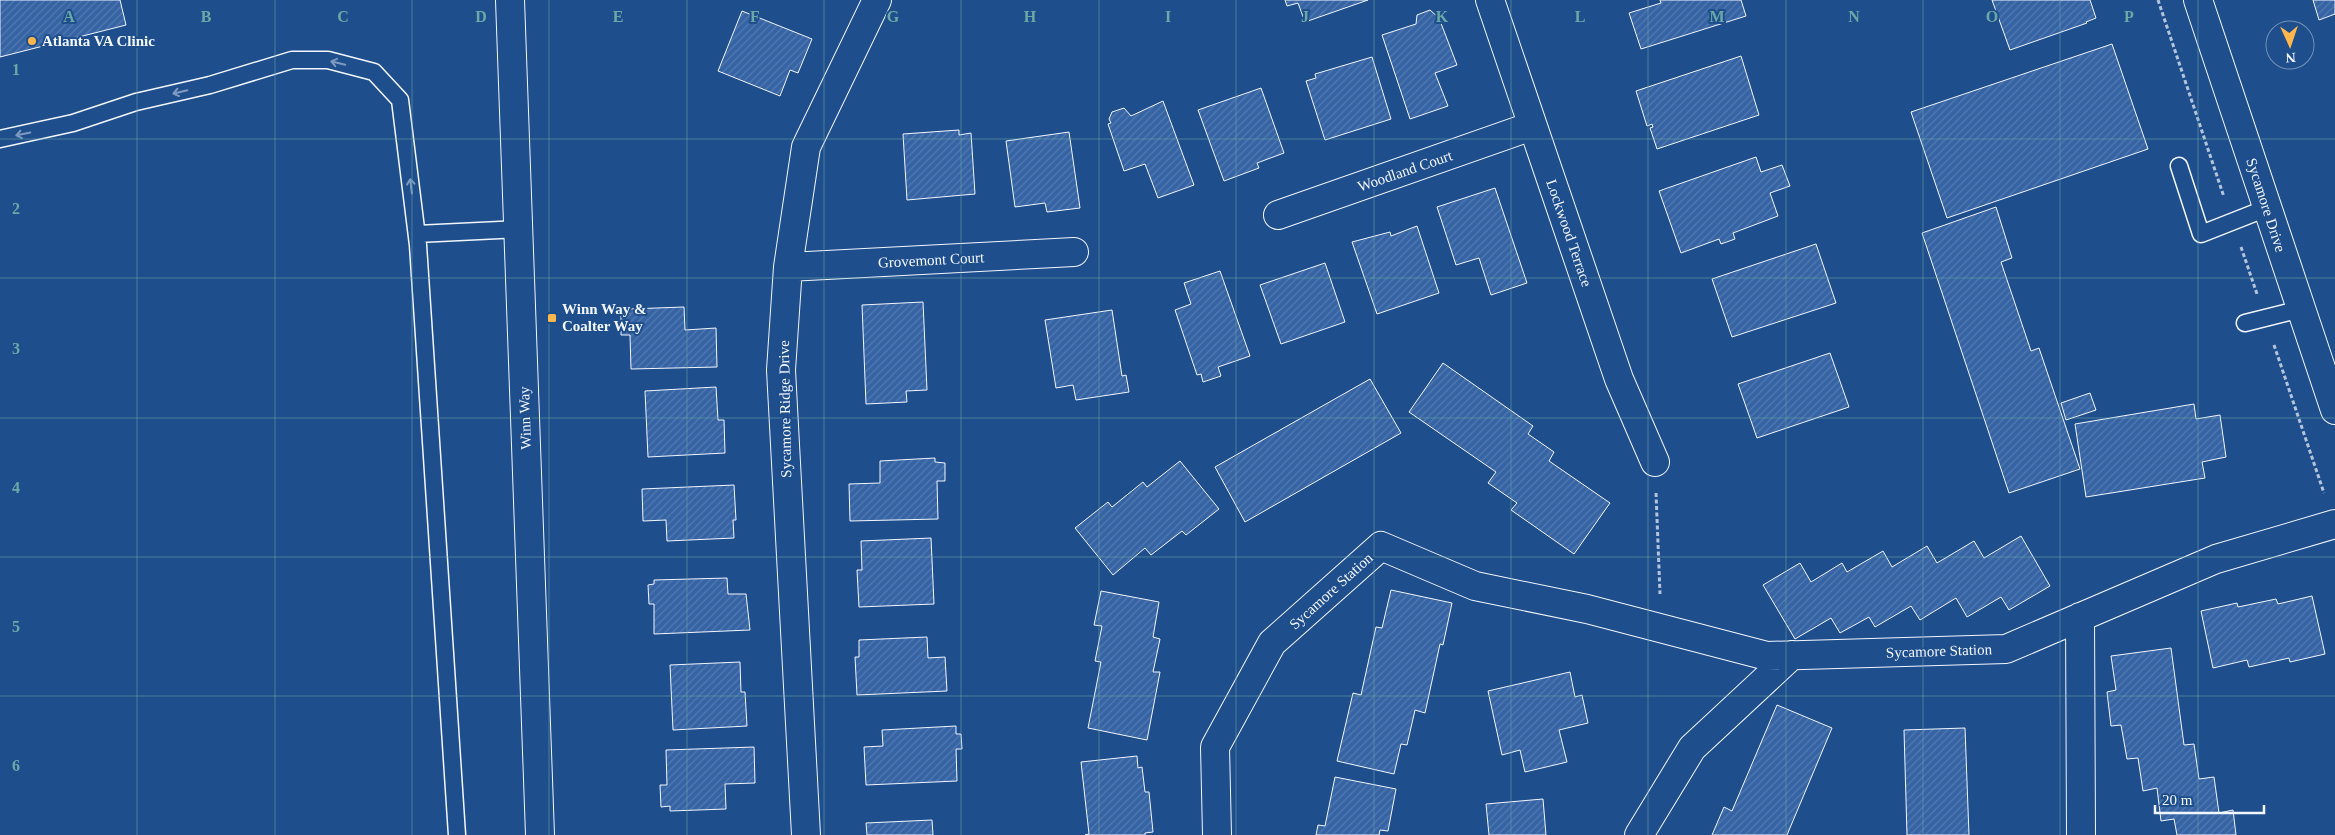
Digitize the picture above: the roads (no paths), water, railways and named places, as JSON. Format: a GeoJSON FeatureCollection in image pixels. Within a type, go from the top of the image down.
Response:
{"type":"FeatureCollection","features":[{"type":"Feature","properties":{"kind":"street","name":"Winn Way"},"geometry":{"type":"LineString","coordinates":[[510,0],[540,835]]}},
{"type":"Feature","properties":{"kind":"street","name":"Sycamore Ridge Drive"},"geometry":{"type":"LineString","coordinates":[[806,835],[781,370],[788,267],[806,147],[877,0]]}},
{"type":"Feature","properties":{"kind":"street","name":"Lockwood Terrace"},"geometry":{"type":"LineString","coordinates":[[1490,0],[1620,379],[1655,462]]}},
{"type":"Feature","properties":{"kind":"street","name":"Sycamore Drive"},"geometry":{"type":"LineString","coordinates":[[2198,0],[2335,410]]}},
{"type":"Feature","properties":{"kind":"street","name":"Woodland Court"},"geometry":{"type":"LineString","coordinates":[[1278,215],[1532,126]]}},
{"type":"Feature","properties":{"kind":"street","name":"Grovemont Court"},"geometry":{"type":"LineString","coordinates":[[788,267],[1074,252]]}},
{"type":"Feature","properties":{"kind":"street","name":"Sycamore Station"},"geometry":{"type":"LineString","coordinates":[[1218,835],[1215,747],[1272,643],[1381,546],[1476,586],[1587,609],[1767,656],[2006,649],[2331,512]]}},
{"type":"Feature","properties":{"kind":"street"},"geometry":{"type":"LineString","coordinates":[[2080,617],[2081,835]]}},
{"type":"Feature","properties":{"kind":"street"},"geometry":{"type":"LineString","coordinates":[[1639,835],[1692,748],[1792,655]]}},
{"type":"Feature","properties":{"kind":"lane"},"geometry":{"type":"LineString","coordinates":[[0,139],[72,123],[136,102],[210,85],[292,60],[328,60],[374,72],[400,100],[417,234],[457,835]]}},
{"type":"Feature","properties":{"kind":"lane"},"geometry":{"type":"LineString","coordinates":[[2179,166],[2201,234],[2268,208]]}},
{"type":"Feature","properties":{"kind":"lane"},"geometry":{"type":"LineString","coordinates":[[417,234],[518,229]]}},
{"type":"Feature","properties":{"kind":"lane"},"geometry":{"type":"LineString","coordinates":[[2245,323],[2301,309]]}},
{"type":"Feature","properties":{"kind":"place","name":"Atlanta VA Clinic"},"geometry":{"type":"Point","coordinates":[32,41]}},
{"type":"Feature","properties":{"kind":"place","name":"Winn Way & Coalter Way"},"geometry":{"type":"Point","coordinates":[552,318]}}]}
